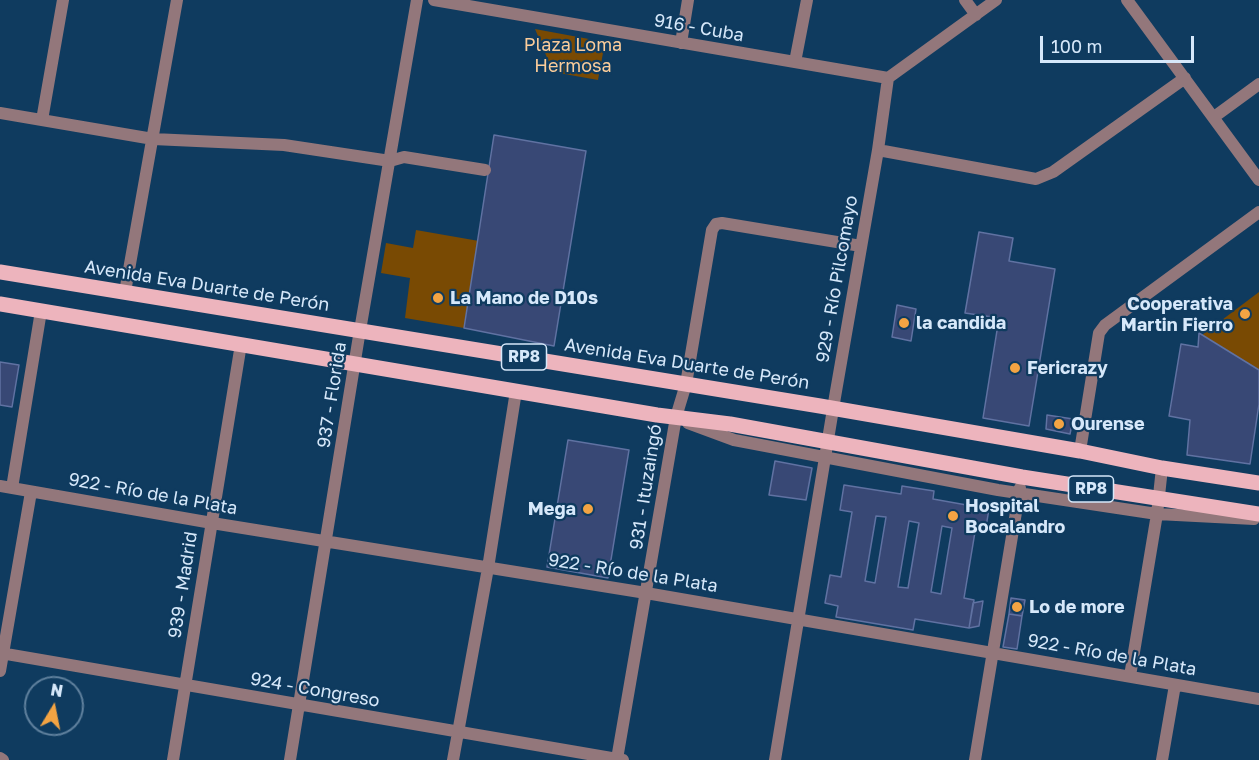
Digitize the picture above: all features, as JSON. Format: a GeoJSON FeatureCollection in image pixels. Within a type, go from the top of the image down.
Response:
{"type":"FeatureCollection","features":[{"type":"Feature","properties":{"kind":"main road","name":"Avenida Eva Duarte de Perón"},"geometry":{"type":"LineString","coordinates":[[0,272],[361,331],[685,387],[738,399],[761,396],[833,408],[1080,451],[1162,468],[1259,483]]}},
{"type":"Feature","properties":{"kind":"main road","name":"RP8"},"geometry":{"type":"LineString","coordinates":[[0,304],[516,391],[730,424],[826,450],[1022,477],[1158,507],[1259,514]]}},
{"type":"Feature","properties":{"kind":"street"},"geometry":{"type":"LineString","coordinates":[[42,120],[63,0]]}},
{"type":"Feature","properties":{"kind":"street"},"geometry":{"type":"LineString","coordinates":[[125,292],[177,0]]}},
{"type":"Feature","properties":{"kind":"street","name":"937 - Florida"},"geometry":{"type":"LineString","coordinates":[[291,760],[417,0]]}},
{"type":"Feature","properties":{"kind":"street","name":"916 - Cuba"},"geometry":{"type":"LineString","coordinates":[[434,0],[888,78]]}},
{"type":"Feature","properties":{"kind":"street"},"geometry":{"type":"LineString","coordinates":[[681,43],[688,0]]}},
{"type":"Feature","properties":{"kind":"street"},"geometry":{"type":"LineString","coordinates":[[795,62],[807,0]]}},
{"type":"Feature","properties":{"kind":"street"},"geometry":{"type":"LineString","coordinates":[[965,0],[976,15]]}},
{"type":"Feature","properties":{"kind":"street"},"geometry":{"type":"LineString","coordinates":[[888,78],[996,0]]}},
{"type":"Feature","properties":{"kind":"street"},"geometry":{"type":"LineString","coordinates":[[1127,0],[1259,180]]}},
{"type":"Feature","properties":{"kind":"street","name":"929 - Río Pilcomayo"},"geometry":{"type":"LineString","coordinates":[[775,760],[878,150],[888,78]]}},
{"type":"Feature","properties":{"kind":"street"},"geometry":{"type":"LineString","coordinates":[[878,150],[1036,179],[1053,172],[1185,78]]}},
{"type":"Feature","properties":{"kind":"street"},"geometry":{"type":"LineString","coordinates":[[1214,117],[1259,84]]}},
{"type":"Feature","properties":{"kind":"street"},"geometry":{"type":"LineString","coordinates":[[0,113],[153,139],[284,145],[390,161],[404,157],[485,170]]}},
{"type":"Feature","properties":{"kind":"street"},"geometry":{"type":"LineString","coordinates":[[1080,451],[1099,333],[1105,325],[1259,212]]}},
{"type":"Feature","properties":{"kind":"street","name":"931 - Ituzaingó"},"geometry":{"type":"LineString","coordinates":[[621,759],[676,417],[685,387],[711,235],[716,224],[722,223],[861,246]]}},
{"type":"Feature","properties":{"kind":"street"},"geometry":{"type":"LineString","coordinates":[[6,487],[41,311]]}},
{"type":"Feature","properties":{"kind":"street","name":"939 - Madrid"},"geometry":{"type":"LineString","coordinates":[[173,760],[241,344]]}},
{"type":"Feature","properties":{"kind":"street"},"geometry":{"type":"LineString","coordinates":[[453,760],[488,568],[516,391]]}},
{"type":"Feature","properties":{"kind":"street"},"geometry":{"type":"LineString","coordinates":[[826,450],[1019,493],[1259,519]]}},
{"type":"Feature","properties":{"kind":"street"},"geometry":{"type":"LineString","coordinates":[[1130,676],[1158,507],[1162,468]]}},
{"type":"Feature","properties":{"kind":"street"},"geometry":{"type":"LineString","coordinates":[[975,760],[1022,477]]}},
{"type":"Feature","properties":{"kind":"street","name":"922 - Río de la Plata"},"geometry":{"type":"LineString","coordinates":[[6,487],[212,523],[646,593],[1259,699]]}},
{"type":"Feature","properties":{"kind":"street"},"geometry":{"type":"LineString","coordinates":[[0,671],[31,492]]}},
{"type":"Feature","properties":{"kind":"street","name":"924 - Congreso"},"geometry":{"type":"LineString","coordinates":[[2,653],[621,759]]}},
{"type":"Feature","properties":{"kind":"street"},"geometry":{"type":"LineString","coordinates":[[1162,760],[1175,685]]}},
{"type":"Feature","properties":{"kind":"green space","name":"Plaza Loma Hermosa"},"geometry":{"type":"Polygon","coordinates":[[[535,29],[605,42],[598,80],[553,72],[535,29]]]}},
{"type":"Feature","properties":{"kind":"green space","name":"La Mano de D10s"},"geometry":{"type":"Polygon","coordinates":[[[416,230],[479,241],[464,328],[405,318],[410,278],[381,273],[386,243],[413,248],[416,230]]]}},
{"type":"Feature","properties":{"kind":"green space","name":"Cooperativa Martin Fierro"},"geometry":{"type":"Polygon","coordinates":[[[1259,292],[1259,370],[1202,335],[1259,292]]]}},
{"type":"Feature","properties":{"kind":"building"},"geometry":{"type":"Polygon","coordinates":[[[494,135],[586,151],[554,346],[464,328],[494,135]]]}},
{"type":"Feature","properties":{"kind":"building","name":"Fericrazy"},"geometry":{"type":"Polygon","coordinates":[[[979,232],[1013,238],[1009,261],[1055,269],[1029,426],[983,418],[999,318],[965,313],[979,232]]]}},
{"type":"Feature","properties":{"kind":"building","name":"la candida"},"geometry":{"type":"Polygon","coordinates":[[[897,305],[916,309],[911,341],[892,337],[897,305]]]}},
{"type":"Feature","properties":{"kind":"building"},"geometry":{"type":"Polygon","coordinates":[[[1199,333],[1259,370],[1259,404],[1250,464],[1187,455],[1190,420],[1169,416],[1181,344],[1198,347],[1199,333]]]}},
{"type":"Feature","properties":{"kind":"building"},"geometry":{"type":"Polygon","coordinates":[[[0,362],[19,365],[12,407],[0,405],[0,362]]]}},
{"type":"Feature","properties":{"kind":"building","name":"Ourense"},"geometry":{"type":"Polygon","coordinates":[[[1047,415],[1073,419],[1070,434],[1046,429],[1047,415]]]}},
{"type":"Feature","properties":{"kind":"building","name":"Mega"},"geometry":{"type":"Polygon","coordinates":[[[568,440],[629,450],[608,578],[547,567],[568,440]]]}},
{"type":"Feature","properties":{"kind":"building"},"geometry":{"type":"Polygon","coordinates":[[[775,461],[812,468],[806,500],[769,495],[775,461]]]}},
{"type":"Feature","properties":{"kind":"building"},"geometry":{"type":"Polygon","coordinates":[[[844,485],[901,494],[902,486],[934,491],[933,499],[989,509],[985,533],[975,532],[964,598],[974,600],[969,628],[915,619],[913,630],[836,617],[838,606],[825,603],[830,575],[841,577],[852,512],[840,510],[844,485]],[[876,516],[865,581],[875,583],[886,517],[876,516]],[[909,521],[898,587],[908,588],[919,523],[909,521]],[[942,526],[931,592],[941,594],[952,528],[942,526]]]}},
{"type":"Feature","properties":{"kind":"building","name":"Lo de more"},"geometry":{"type":"Polygon","coordinates":[[[1011,598],[1025,600],[1022,616],[1009,614],[1011,598]]]}},
{"type":"Feature","properties":{"kind":"building"},"geometry":{"type":"Polygon","coordinates":[[[983,601],[979,626],[969,628],[973,603],[983,601]]]}},
{"type":"Feature","properties":{"kind":"building"},"geometry":{"type":"Polygon","coordinates":[[[1009,614],[1022,616],[1017,649],[1003,647],[1009,614]]]}},
{"type":"Feature","properties":{"kind":"place","name":"La Mano de D10s"},"geometry":{"type":"Point","coordinates":[438,298]}},
{"type":"Feature","properties":{"kind":"place","name":"Cooperativa Martin Fierro"},"geometry":{"type":"Point","coordinates":[1245,314]}},
{"type":"Feature","properties":{"kind":"place","name":"la candida"},"geometry":{"type":"Point","coordinates":[904,323]}},
{"type":"Feature","properties":{"kind":"place","name":"Fericrazy"},"geometry":{"type":"Point","coordinates":[1015,368]}},
{"type":"Feature","properties":{"kind":"place","name":"Ourense"},"geometry":{"type":"Point","coordinates":[1059,424]}},
{"type":"Feature","properties":{"kind":"place","name":"Mega"},"geometry":{"type":"Point","coordinates":[588,509]}},
{"type":"Feature","properties":{"kind":"place","name":"Hospital Bocalandro"},"geometry":{"type":"Point","coordinates":[953,516]}},
{"type":"Feature","properties":{"kind":"place","name":"Lo de more"},"geometry":{"type":"Point","coordinates":[1017,607]}}]}
